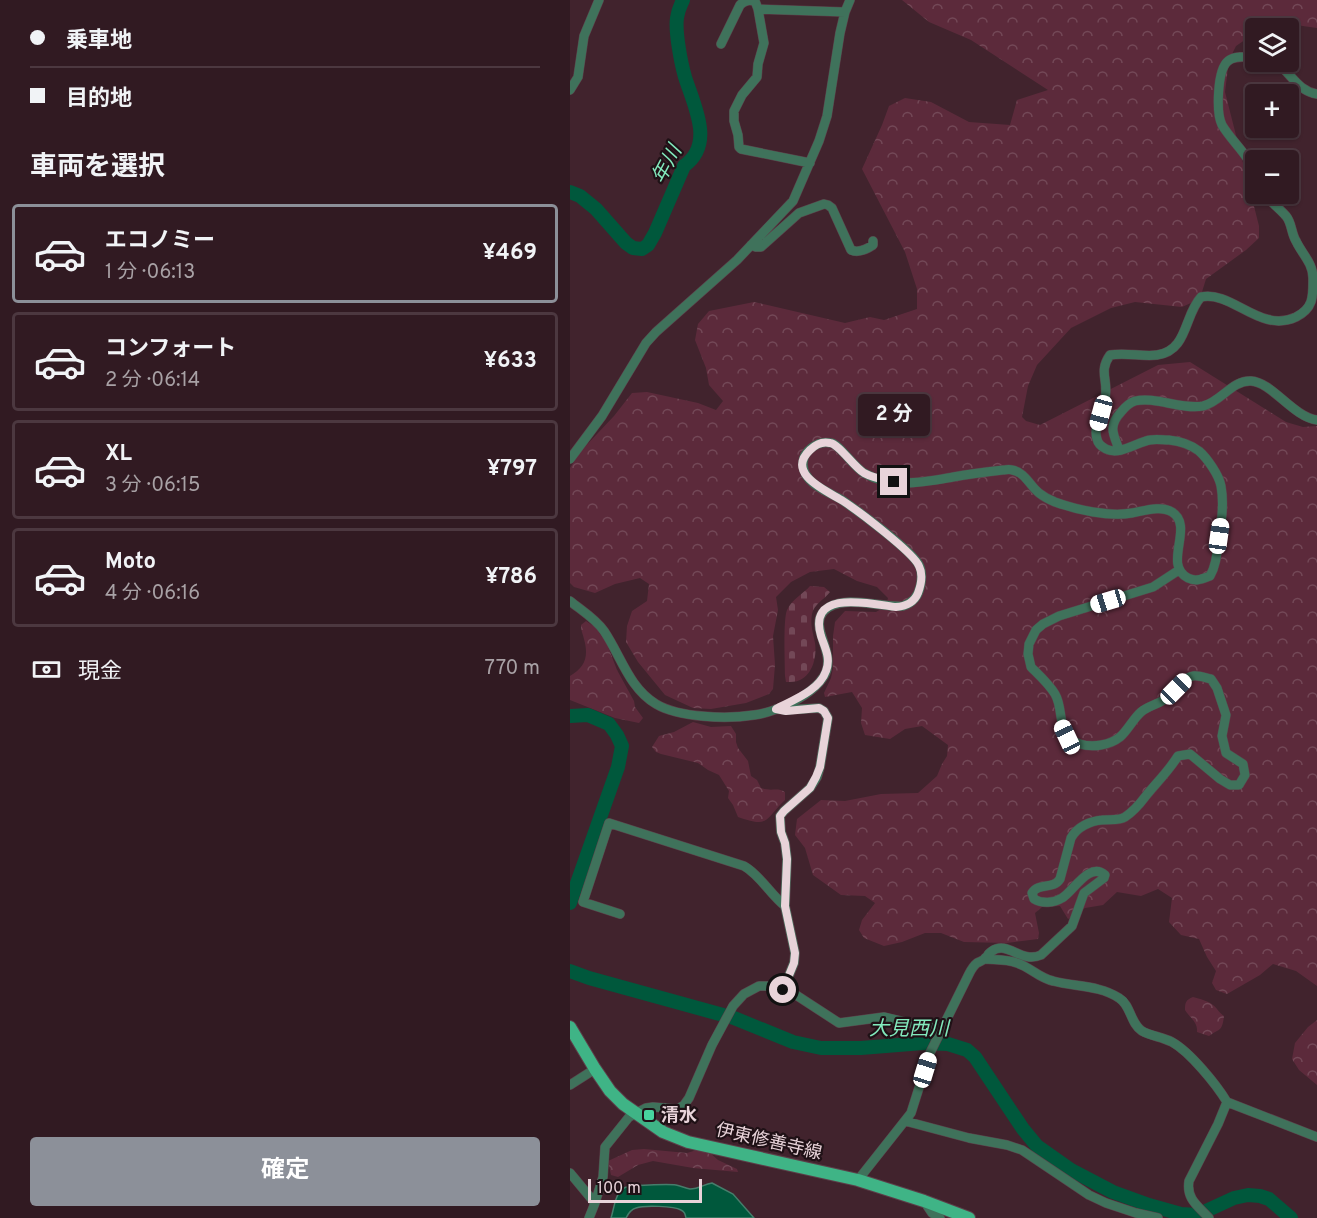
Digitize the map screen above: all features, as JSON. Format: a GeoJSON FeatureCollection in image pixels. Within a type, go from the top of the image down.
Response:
{"type":"FeatureCollection","features":[{"type":"Feature","properties":{"kind":"main road","name":"伊東修善寺線"},"geometry":{"type":"LineString","coordinates":[[570,1027],[610,1091],[623,1104],[663,1132],[688,1142],[858,1180],[969,1218]]}},
{"type":"Feature","properties":{"kind":"street"},"geometry":{"type":"LineString","coordinates":[[570,90],[578,77],[585,36],[599,0]]}},
{"type":"Feature","properties":{"kind":"street"},"geometry":{"type":"LineString","coordinates":[[570,459],[608,408],[646,343],[751,245],[793,201],[827,116],[840,33],[850,0]]}},
{"type":"Feature","properties":{"kind":"street"},"geometry":{"type":"LineString","coordinates":[[721,44],[740,5],[747,1],[845,12]]}},
{"type":"Feature","properties":{"kind":"street"},"geometry":{"type":"LineString","coordinates":[[755,3],[764,43],[757,77],[742,95],[734,111],[739,147],[810,163]]}},
{"type":"Feature","properties":{"kind":"street"},"geometry":{"type":"LineString","coordinates":[[1245,58],[1233,58],[1224,66],[1220,75],[1219,114],[1223,126],[1245,157]]}},
{"type":"Feature","properties":{"kind":"street"},"geometry":{"type":"LineString","coordinates":[[1287,72],[1299,86],[1317,94]]}},
{"type":"Feature","properties":{"kind":"street"},"geometry":{"type":"LineString","coordinates":[[751,245],[761,247],[799,213],[824,204],[832,208],[851,250],[869,248],[873,245],[873,241]]}},
{"type":"Feature","properties":{"kind":"street"},"geometry":{"type":"LineString","coordinates":[[570,601],[602,628],[634,685],[657,705],[686,715],[710,717],[754,715],[776,709],[802,696],[823,677],[828,663],[827,651],[820,635],[819,619],[825,610],[843,602],[903,606],[914,599],[920,587],[920,568],[913,557],[853,508],[816,485],[805,474],[803,467],[807,453],[812,447],[828,442],[835,444],[850,462],[864,473],[894,482],[919,483],[1012,470],[1024,476],[1038,493],[1056,502],[1085,510],[1118,515],[1155,509],[1170,511],[1180,522],[1177,560],[1179,570],[1185,577],[1196,580],[1210,576],[1214,569],[1221,521],[1222,492],[1217,475],[1199,451],[1180,442],[1150,440],[1119,450],[1105,449],[1100,445],[1096,438],[1097,425],[1105,399],[1103,368],[1110,355],[1117,353],[1156,356],[1174,348],[1201,297],[1214,296],[1262,318],[1274,320],[1292,318],[1306,311],[1310,307],[1312,294],[1312,269],[1294,239],[1287,217],[1273,204]]}},
{"type":"Feature","properties":{"kind":"street"},"geometry":{"type":"LineString","coordinates":[[1119,450],[1113,432],[1114,421],[1133,401],[1146,400],[1189,407],[1201,406],[1210,404],[1235,385],[1252,381],[1263,385],[1307,418],[1317,420]]}},
{"type":"Feature","properties":{"kind":"street"},"geometry":{"type":"LineString","coordinates":[[570,440],[579,446]]}},
{"type":"Feature","properties":{"kind":"street"},"geometry":{"type":"LineString","coordinates":[[858,1180],[911,1113],[930,1053],[975,964],[985,959],[995,949],[1009,949],[1029,958],[1046,951],[1067,933],[1074,923],[1084,893],[1102,881],[1105,875],[1099,871],[1094,872],[1084,877],[1065,897],[1055,901],[1041,903],[1032,896],[1034,889],[1039,886],[1058,883],[1074,832],[1092,822],[1123,819],[1137,809],[1178,756],[1190,754],[1230,785],[1239,785],[1245,775],[1243,764],[1226,753],[1222,736],[1226,715],[1220,694],[1211,679],[1194,676],[1186,679],[1166,699],[1141,712],[1120,736],[1096,746],[1080,744],[1067,737],[1061,722],[1057,697],[1029,662],[1031,639],[1036,630],[1051,619],[1153,587],[1179,570]]}},
{"type":"Feature","properties":{"kind":"street"},"geometry":{"type":"LineString","coordinates":[[776,709],[786,711],[819,708],[828,718],[820,767],[816,777],[810,788],[780,816],[787,859],[785,906],[795,953],[794,963],[783,990]]}},
{"type":"Feature","properties":{"kind":"street"},"geometry":{"type":"LineString","coordinates":[[620,914],[583,902],[609,823],[744,866],[751,870],[785,906]]}},
{"type":"Feature","properties":{"kind":"street"},"geometry":{"type":"LineString","coordinates":[[985,959],[1017,963],[1050,981],[1098,989],[1118,997],[1125,1002],[1140,1030],[1161,1037],[1182,1048],[1220,1090],[1227,1102],[1317,1137]]}},
{"type":"Feature","properties":{"kind":"street"},"geometry":{"type":"LineString","coordinates":[[589,1218],[603,1177],[605,1147],[629,1117],[636,1113],[646,1108],[678,1109],[684,1105],[721,1026],[733,1006],[744,994],[759,986],[783,990],[804,1000],[839,1023],[884,1017],[942,1030]]}},
{"type":"Feature","properties":{"kind":"street"},"geometry":{"type":"LineString","coordinates":[[570,1085],[595,1069]]}},
{"type":"Feature","properties":{"kind":"street"},"geometry":{"type":"LineString","coordinates":[[1209,1218],[1188,1195],[1187,1189],[1227,1102]]}},
{"type":"Feature","properties":{"kind":"street"},"geometry":{"type":"LineString","coordinates":[[905,1121],[1022,1150],[1098,1199],[1126,1210],[1158,1218]]}},
{"type":"Feature","properties":{"kind":"street"},"geometry":{"type":"LineString","coordinates":[[570,1173],[595,1203]]}},
{"type":"Feature","properties":{"kind":"street"},"geometry":{"type":"LineString","coordinates":[[924,1201],[932,1213],[940,1218]]}},
{"type":"Feature","properties":{"kind":"green space"},"geometry":{"type":"Polygon","coordinates":[[[902,0],[1317,0],[1317,28],[1299,25],[1299,18],[1245,18],[1245,40],[1236,46],[1229,60],[1225,92],[1245,171],[1245,204],[1253,204],[1259,226],[1259,238],[1206,279],[1201,295],[1193,302],[1182,307],[1135,302],[1111,308],[1071,328],[1037,365],[1028,386],[1022,417],[1026,421],[1040,425],[1158,365],[1190,362],[1286,422],[1303,427],[1317,426],[1317,986],[1296,971],[1273,964],[1260,975],[1227,994],[1216,990],[1212,983],[1216,971],[1199,939],[1181,935],[1169,922],[1172,898],[1158,889],[1141,896],[1117,892],[1103,905],[1085,908],[1068,919],[1060,906],[1042,907],[1035,913],[1038,939],[1007,943],[964,942],[941,933],[925,933],[884,946],[864,938],[859,930],[862,920],[875,903],[865,896],[841,895],[813,875],[805,848],[795,835],[797,819],[821,800],[845,801],[881,794],[918,793],[937,776],[947,756],[948,745],[922,726],[905,729],[890,739],[865,735],[861,723],[862,708],[852,692],[825,697],[824,693],[833,668],[835,622],[845,611],[876,612],[886,606],[888,598],[877,587],[857,581],[834,569],[810,572],[791,582],[776,597],[778,610],[773,636],[775,665],[773,689],[769,694],[746,703],[711,709],[693,708],[665,695],[638,662],[626,642],[627,626],[632,611],[647,601],[649,584],[640,578],[615,584],[595,593],[574,587],[570,583],[570,468],[581,451],[632,393],[647,392],[698,403],[716,410],[723,401],[709,385],[706,368],[695,340],[698,324],[709,311],[754,302],[845,323],[870,317],[884,320],[917,309],[917,289],[905,252],[862,169],[889,106],[905,98],[931,102],[969,122],[1010,125],[1017,100],[1048,90],[971,40],[929,22],[902,0]]]}},
{"type":"Feature","properties":{"kind":"green space"},"geometry":{"type":"Polygon","coordinates":[[[810,586],[824,587],[830,592],[817,605],[812,614],[815,659],[808,674],[797,681],[786,682],[787,610],[810,586]]]}},
{"type":"Feature","properties":{"kind":"green space"},"geometry":{"type":"Polygon","coordinates":[[[586,621],[595,627],[607,644],[635,707],[643,718],[639,723],[615,718],[570,700],[570,676],[579,669],[586,656],[581,625],[586,621]]]}},
{"type":"Feature","properties":{"kind":"green space"},"geometry":{"type":"Polygon","coordinates":[[[693,722],[711,727],[731,726],[736,734],[738,748],[748,761],[751,776],[757,780],[761,788],[785,792],[785,800],[766,820],[756,822],[738,817],[728,798],[729,791],[719,775],[698,763],[656,752],[652,747],[659,736],[674,732],[693,722]]]}},
{"type":"Feature","properties":{"kind":"green space"},"geometry":{"type":"Polygon","coordinates":[[[1193,997],[1215,1006],[1224,1016],[1221,1027],[1209,1036],[1197,1032],[1195,1023],[1185,1010],[1186,1002],[1193,997]]]}},
{"type":"Feature","properties":{"kind":"green space"},"geometry":{"type":"Polygon","coordinates":[[[1317,1020],[1317,1085],[1299,1070],[1292,1059],[1295,1043],[1317,1020]]]}},
{"type":"Feature","properties":{"kind":"green space"},"geometry":{"type":"Polygon","coordinates":[[[700,1149],[737,1169],[738,1172],[693,1168],[653,1161],[638,1165],[618,1177],[611,1175],[608,1161],[632,1150],[687,1153],[700,1149]]]}},
{"type":"Feature","properties":{"kind":"shaded area"},"geometry":{"type":"Polygon","coordinates":[[[712,1183],[733,1194],[754,1218],[686,1218],[683,1212],[677,1209],[652,1206],[635,1209],[626,1218],[611,1218],[617,1197],[624,1188],[641,1185],[678,1185],[690,1189],[712,1183]]]}},
{"type":"Feature","properties":{"kind":"waterway","name":"年川"},"geometry":{"type":"LineString","coordinates":[[570,192],[580,196],[596,209],[633,248],[642,249],[648,245],[684,166],[693,157],[698,147],[700,136],[700,124],[680,56],[677,18],[683,0]]}},
{"type":"Feature","properties":{"kind":"waterway","name":"大見西川"},"geometry":{"type":"LineString","coordinates":[[570,716],[588,715],[609,724],[622,746],[618,767],[570,903]]}},
{"type":"Feature","properties":{"kind":"waterway","name":"大見西川"},"geometry":{"type":"LineString","coordinates":[[570,971],[734,1018],[793,1042],[821,1048],[861,1048],[923,1043],[948,1044],[967,1050],[975,1057],[1037,1146],[1071,1170],[1113,1192],[1181,1214],[1197,1215],[1234,1198],[1248,1195],[1260,1196],[1269,1199],[1291,1218]]}},
{"type":"Feature","properties":{"kind":"place","name":"清水"},"geometry":{"type":"Point","coordinates":[649,1115]}},
{"type":"Feature","properties":{"kind":"route"},"geometry":{"type":"LineString","coordinates":[[783,990],[794,963],[795,953],[785,906],[787,859],[780,816],[810,788],[816,777],[820,767],[828,718],[819,708],[786,711],[776,709],[812,689],[826,671],[827,651],[819,628],[819,619],[825,610],[843,602],[896,607],[909,604],[917,596],[921,576],[918,563],[898,543],[842,500],[809,480],[803,467],[804,460],[812,447],[828,442],[835,444],[850,462],[864,473],[894,482]]}}]}
